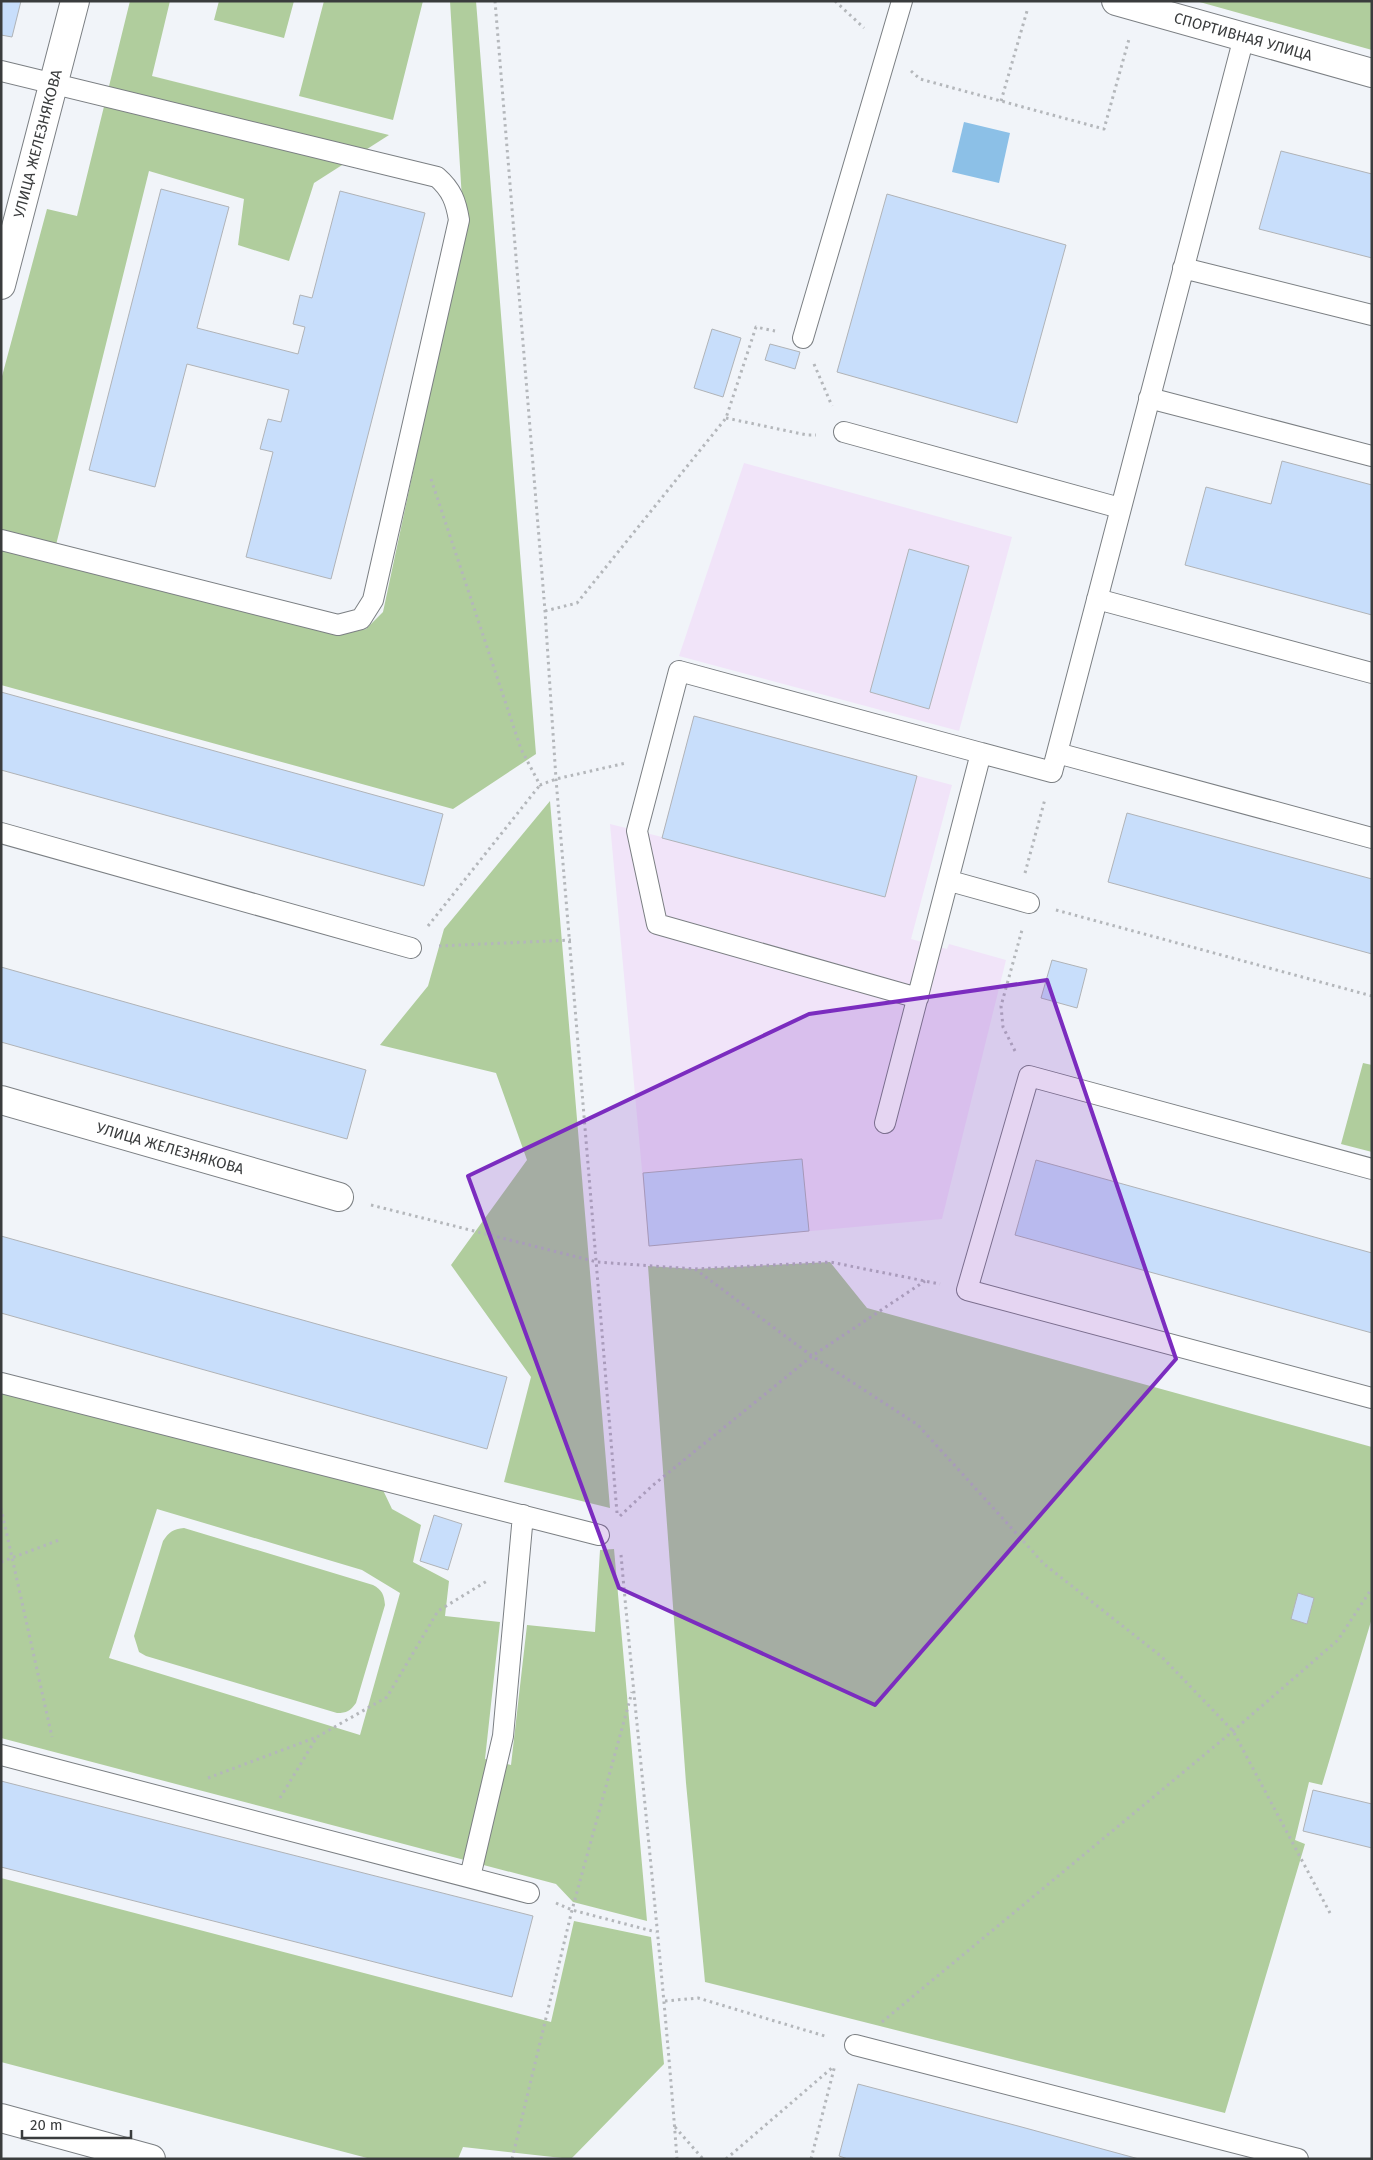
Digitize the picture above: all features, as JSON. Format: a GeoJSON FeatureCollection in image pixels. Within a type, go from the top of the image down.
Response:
{"type":"FeatureCollection","features":[{"type":"Feature","properties":{"kind":"street","name":"УЛИЦА ЖЕЛЕЗНЯКОВА"},"geometry":{"type":"LineString","coordinates":[[1,285],[75,1]]}},
{"type":"Feature","properties":{"kind":"street","name":"СПОРТИВНАЯ УЛИЦА"},"geometry":{"type":"LineString","coordinates":[[1116,1],[1372,73]]}},
{"type":"Feature","properties":{"kind":"street","name":"УЛИЦА ЖЕЛЕЗНЯКОВА"},"geometry":{"type":"LineString","coordinates":[[1,1100],[339,1197]]}},
{"type":"Feature","properties":{"kind":"street"},"geometry":{"type":"LineString","coordinates":[[1,2118],[151,2159]]}},
{"type":"Feature","properties":{"kind":"lane"},"geometry":{"type":"LineString","coordinates":[[803,338],[902,1]]}},
{"type":"Feature","properties":{"kind":"lane"},"geometry":{"type":"LineString","coordinates":[[1054,763],[1244,37]]}},
{"type":"Feature","properties":{"kind":"lane"},"geometry":{"type":"LineString","coordinates":[[1,71],[437,178],[448,186],[455,201],[459,220],[373,600],[361,619],[338,625],[1,540]]}},
{"type":"Feature","properties":{"kind":"lane"},"geometry":{"type":"LineString","coordinates":[[1183,268],[1372,315]]}},
{"type":"Feature","properties":{"kind":"lane"},"geometry":{"type":"LineString","coordinates":[[1149,398],[1372,456]]}},
{"type":"Feature","properties":{"kind":"lane"},"geometry":{"type":"LineString","coordinates":[[844,432],[1120,508]]}},
{"type":"Feature","properties":{"kind":"lane"},"geometry":{"type":"LineString","coordinates":[[1097,599],[1372,673]]}},
{"type":"Feature","properties":{"kind":"lane"},"geometry":{"type":"LineString","coordinates":[[918,998],[657,924],[637,831],[679,671],[981,753],[1054,763],[1372,838]]}},
{"type":"Feature","properties":{"kind":"lane"},"geometry":{"type":"LineString","coordinates":[[885,1123],[950,881],[981,753]]}},
{"type":"Feature","properties":{"kind":"lane"},"geometry":{"type":"LineString","coordinates":[[1,833],[411,948]]}},
{"type":"Feature","properties":{"kind":"lane"},"geometry":{"type":"LineString","coordinates":[[950,881],[1024,901]]}},
{"type":"Feature","properties":{"kind":"lane"},"geometry":{"type":"LineString","coordinates":[[1372,1169],[1029,1076],[966,1290],[1372,1398]]}},
{"type":"Feature","properties":{"kind":"lane"},"geometry":{"type":"LineString","coordinates":[[1,1382],[599,1535]]}},
{"type":"Feature","properties":{"kind":"lane"},"geometry":{"type":"LineString","coordinates":[[470,1877],[503,1736],[524,1515]]}},
{"type":"Feature","properties":{"kind":"lane"},"geometry":{"type":"LineString","coordinates":[[1,1755],[529,1893]]}},
{"type":"Feature","properties":{"kind":"lane"},"geometry":{"type":"LineString","coordinates":[[855,2045],[1298,2159]]}},
{"type":"Feature","properties":{"kind":"path"},"geometry":{"type":"LineString","coordinates":[[495,1],[545,610],[556,779],[618,1518],[652,1486],[812,1356],[925,1281]]}},
{"type":"Feature","properties":{"kind":"path"},"geometry":{"type":"LineString","coordinates":[[835,1],[920,80],[1104,130],[1129,39]]}},
{"type":"Feature","properties":{"kind":"path"},"geometry":{"type":"LineString","coordinates":[[1001,102],[1027,11]]}},
{"type":"Feature","properties":{"kind":"path"},"geometry":{"type":"LineString","coordinates":[[545,610],[577,604],[726,418],[756,326],[803,338],[844,432],[806,436],[726,418]]}},
{"type":"Feature","properties":{"kind":"path"},"geometry":{"type":"LineString","coordinates":[[428,470],[521,749],[540,784]]}},
{"type":"Feature","properties":{"kind":"path"},"geometry":{"type":"LineString","coordinates":[[411,948],[540,784],[657,756]]}},
{"type":"Feature","properties":{"kind":"path"},"geometry":{"type":"LineString","coordinates":[[1029,1076],[1003,1028],[1001,1006],[1054,763]]}},
{"type":"Feature","properties":{"kind":"path"},"geometry":{"type":"LineString","coordinates":[[1024,901],[1372,996]]}},
{"type":"Feature","properties":{"kind":"path"},"geometry":{"type":"LineString","coordinates":[[411,948],[571,940]]}},
{"type":"Feature","properties":{"kind":"path"},"geometry":{"type":"LineString","coordinates":[[339,1197],[598,1262],[695,1269],[830,1262],[966,1290]]}},
{"type":"Feature","properties":{"kind":"path"},"geometry":{"type":"LineString","coordinates":[[695,1269],[812,1356],[918,1425],[1044,1564],[1162,1657],[1233,1731],[1330,1913]]}},
{"type":"Feature","properties":{"kind":"path"},"geometry":{"type":"LineString","coordinates":[[1,1508],[59,1770]]}},
{"type":"Feature","properties":{"kind":"path"},"geometry":{"type":"LineString","coordinates":[[1,1562],[59,1540]]}},
{"type":"Feature","properties":{"kind":"path"},"geometry":{"type":"LineString","coordinates":[[620,1546],[656,1932],[665,2001],[677,2159]]}},
{"type":"Feature","properties":{"kind":"path"},"geometry":{"type":"LineString","coordinates":[[206,1779],[317,1737],[387,1697],[438,1611],[519,1561]]}},
{"type":"Feature","properties":{"kind":"path"},"geometry":{"type":"LineString","coordinates":[[726,2159],[833,2067],[855,2045],[1233,1731],[1338,1640],[1372,1588]]}},
{"type":"Feature","properties":{"kind":"path"},"geometry":{"type":"LineString","coordinates":[[512,2159],[572,1910],[633,1689]]}},
{"type":"Feature","properties":{"kind":"path"},"geometry":{"type":"LineString","coordinates":[[264,1824],[317,1737]]}},
{"type":"Feature","properties":{"kind":"path"},"geometry":{"type":"LineString","coordinates":[[529,1893],[572,1910],[656,1932]]}},
{"type":"Feature","properties":{"kind":"path"},"geometry":{"type":"LineString","coordinates":[[665,2001],[698,1998],[855,2045]]}},
{"type":"Feature","properties":{"kind":"path"},"geometry":{"type":"LineString","coordinates":[[810,2159],[833,2067]]}},
{"type":"Feature","properties":{"kind":"path"},"geometry":{"type":"LineString","coordinates":[[674,2126],[703,2159]]}},
{"type":"Feature","properties":{"kind":"highlighted area"},"geometry":{"type":"Polygon","coordinates":[[[1047,980],[1176,1359],[875,1705],[619,1588],[468,1176],[809,1014],[1047,980]]]}},
{"type":"Feature","properties":{"kind":"shaded area"},"geometry":{"type":"Polygon","coordinates":[[[744,463],[1012,537],[959,731],[679,656],[744,463]]]}},
{"type":"Feature","properties":{"kind":"shaded area"},"geometry":{"type":"Polygon","coordinates":[[[694,716],[952,785],[911,939],[947,949],[949,944],[1006,960],[942,1219],[649,1246],[610,824],[662,837],[694,716]]]}},
{"type":"Feature","properties":{"kind":"green space"},"geometry":{"type":"Polygon","coordinates":[[[130,1],[170,1],[152,76],[389,135],[314,183],[289,261],[238,245],[244,199],[149,171],[52,561],[340,634],[366,629],[383,612],[464,233],[450,1],[476,1],[536,754],[453,809],[1,685],[1,380],[47,209],[77,216],[130,1]]]}},
{"type":"Feature","properties":{"kind":"green space"},"geometry":{"type":"Polygon","coordinates":[[[219,1],[294,1],[284,38],[214,20],[219,1]]]}},
{"type":"Feature","properties":{"kind":"green space"},"geometry":{"type":"Polygon","coordinates":[[[324,1],[423,1],[393,120],[299,96],[324,1]]]}},
{"type":"Feature","properties":{"kind":"green space"},"geometry":{"type":"Polygon","coordinates":[[[1196,1],[1372,1],[1372,50],[1196,1]]]}},
{"type":"Feature","properties":{"kind":"green space"},"geometry":{"type":"Polygon","coordinates":[[[550,801],[610,1508],[504,1482],[531,1377],[451,1265],[527,1160],[496,1073],[380,1045],[428,986],[444,929],[550,801]]]}},
{"type":"Feature","properties":{"kind":"green space"},"geometry":{"type":"Polygon","coordinates":[[[1363,1063],[1372,1065],[1372,1152],[1341,1144],[1363,1063]]]}},
{"type":"Feature","properties":{"kind":"green space"},"geometry":{"type":"Polygon","coordinates":[[[830,1262],[867,1308],[1372,1447],[1372,1618],[1322,1785],[1309,1782],[1295,1840],[1305,1844],[1225,2113],[705,1982],[686,1783],[648,1266],[695,1269],[830,1262]]]}},
{"type":"Feature","properties":{"kind":"green space"},"geometry":{"type":"Polygon","coordinates":[[[1,1390],[382,1488],[392,1509],[421,1525],[413,1562],[449,1581],[445,1616],[500,1622],[485,1759],[511,1765],[527,1625],[595,1632],[600,1550],[614,1549],[647,1921],[573,1902],[556,1884],[1,1738],[1,1390]],[[157,1509],[109,1658],[360,1735],[400,1593],[362,1570],[157,1509]]]}},
{"type":"Feature","properties":{"kind":"green space"},"geometry":{"type":"Polygon","coordinates":[[[184,1528],[373,1585],[380,1591],[385,1605],[356,1703],[352,1708],[346,1712],[337,1713],[146,1656],[139,1652],[134,1636],[163,1541],[167,1535],[177,1529],[184,1528]]]}},
{"type":"Feature","properties":{"kind":"green space"},"geometry":{"type":"Polygon","coordinates":[[[1,1878],[551,2022],[574,1921],[651,1937],[664,2064],[571,2159],[463,2147],[458,2159],[371,2159],[1,2062],[1,1878]]]}},
{"type":"Feature","properties":{"kind":"water"},"geometry":{"type":"Polygon","coordinates":[[[964,122],[1010,133],[999,183],[952,172],[964,122]]]}},
{"type":"Feature","properties":{"kind":"building"},"geometry":{"type":"Polygon","coordinates":[[[1,1],[21,1],[12,37],[1,35],[1,1]]]}},
{"type":"Feature","properties":{"kind":"building"},"geometry":{"type":"Polygon","coordinates":[[[1281,151],[1372,174],[1372,258],[1259,229],[1281,151]]]}},
{"type":"Feature","properties":{"kind":"building"},"geometry":{"type":"Polygon","coordinates":[[[161,189],[229,207],[197,328],[298,354],[305,327],[293,324],[300,295],[312,298],[340,191],[425,213],[331,579],[246,557],[273,452],[260,449],[268,419],[281,422],[289,390],[187,364],[155,487],[89,470],[161,189]]]}},
{"type":"Feature","properties":{"kind":"building"},"geometry":{"type":"Polygon","coordinates":[[[887,194],[1066,245],[1017,423],[837,372],[887,194]]]}},
{"type":"Feature","properties":{"kind":"building"},"geometry":{"type":"Polygon","coordinates":[[[712,329],[741,338],[723,397],[694,388],[712,329]]]}},
{"type":"Feature","properties":{"kind":"building"},"geometry":{"type":"Polygon","coordinates":[[[770,344],[800,352],[795,369],[765,360],[770,344]]]}},
{"type":"Feature","properties":{"kind":"building"},"geometry":{"type":"Polygon","coordinates":[[[1282,461],[1372,485],[1372,615],[1185,565],[1206,487],[1271,504],[1282,461]]]}},
{"type":"Feature","properties":{"kind":"building"},"geometry":{"type":"Polygon","coordinates":[[[909,549],[969,566],[929,709],[870,692],[909,549]]]}},
{"type":"Feature","properties":{"kind":"building"},"geometry":{"type":"Polygon","coordinates":[[[1,692],[443,814],[424,886],[1,770],[1,692]]]}},
{"type":"Feature","properties":{"kind":"building"},"geometry":{"type":"Polygon","coordinates":[[[694,716],[917,776],[885,897],[662,838],[694,716]]]}},
{"type":"Feature","properties":{"kind":"building"},"geometry":{"type":"Polygon","coordinates":[[[1127,813],[1372,879],[1372,954],[1108,882],[1127,813]]]}},
{"type":"Feature","properties":{"kind":"building"},"geometry":{"type":"Polygon","coordinates":[[[1052,960],[1087,969],[1077,1008],[1041,998],[1052,960]]]}},
{"type":"Feature","properties":{"kind":"building"},"geometry":{"type":"Polygon","coordinates":[[[1,967],[366,1070],[347,1139],[1,1042],[1,967]]]}},
{"type":"Feature","properties":{"kind":"building"},"geometry":{"type":"Polygon","coordinates":[[[802,1159],[809,1231],[649,1246],[643,1173],[802,1159]]]}},
{"type":"Feature","properties":{"kind":"building"},"geometry":{"type":"Polygon","coordinates":[[[1036,1160],[1372,1253],[1372,1333],[1015,1235],[1036,1160]]]}},
{"type":"Feature","properties":{"kind":"building"},"geometry":{"type":"Polygon","coordinates":[[[1,1236],[507,1377],[487,1449],[1,1313],[1,1236]]]}},
{"type":"Feature","properties":{"kind":"building"},"geometry":{"type":"Polygon","coordinates":[[[434,1515],[462,1524],[448,1570],[420,1561],[434,1515]]]}},
{"type":"Feature","properties":{"kind":"building"},"geometry":{"type":"Polygon","coordinates":[[[1298,1593],[1314,1598],[1307,1624],[1291,1619],[1298,1593]]]}},
{"type":"Feature","properties":{"kind":"building"},"geometry":{"type":"Polygon","coordinates":[[[1,1781],[533,1916],[512,1997],[1,1867],[1,1781]]]}},
{"type":"Feature","properties":{"kind":"building"},"geometry":{"type":"Polygon","coordinates":[[[1313,1790],[1372,1804],[1372,1848],[1303,1831],[1313,1790]]]}},
{"type":"Feature","properties":{"kind":"building"},"geometry":{"type":"Polygon","coordinates":[[[858,2084],[1139,2159],[848,2159],[839,2156],[858,2084]]]}}]}
